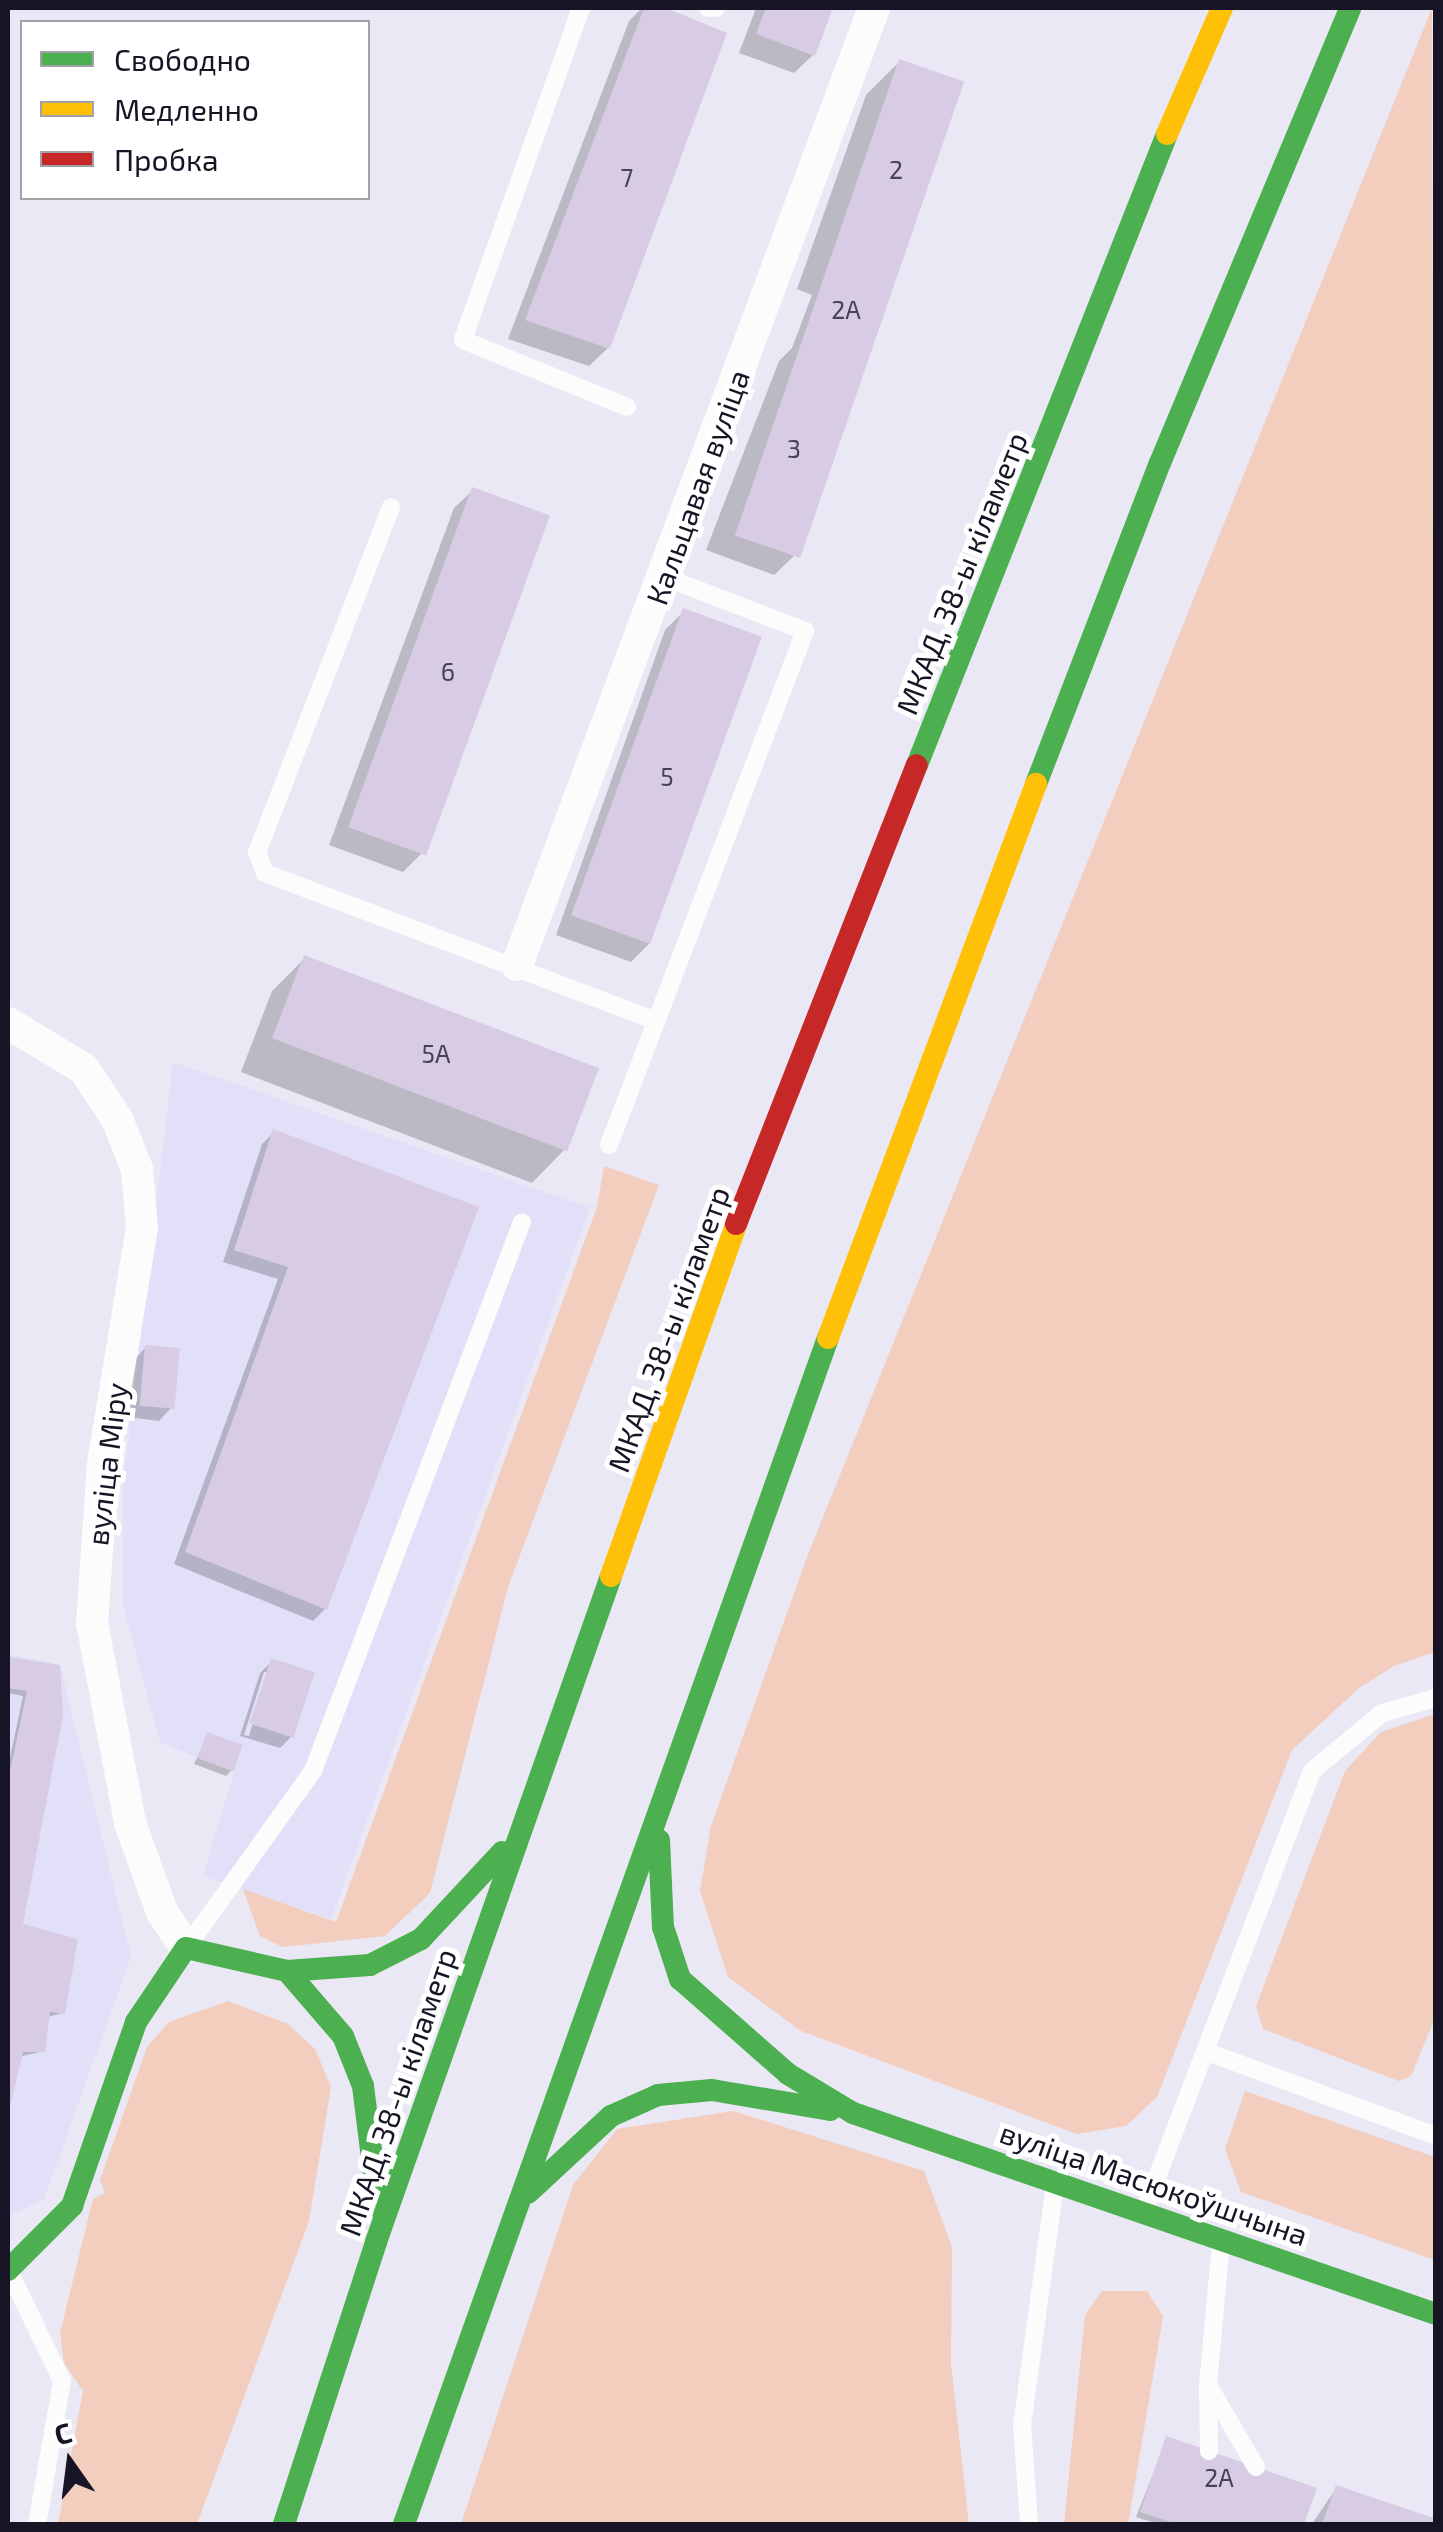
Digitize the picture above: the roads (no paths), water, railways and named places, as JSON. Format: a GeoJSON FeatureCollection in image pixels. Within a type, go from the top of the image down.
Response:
{"type":"FeatureCollection","features":[{"type":"Feature","properties":{"kind":"main road","name":"МКАД, 38-ы кіламетр"},"geometry":{"type":"LineString","coordinates":[[284,2524],[376,2242],[733,1232],[1152,170],[1222,8]]}},
{"type":"Feature","properties":{"kind":"main road"},"geometry":{"type":"LineString","coordinates":[[404,2524],[908,1114],[1160,463],[1350,8]]}},
{"type":"Feature","properties":{"kind":"main road"},"geometry":{"type":"LineString","coordinates":[[662,1800],[656,1874],[680,1979],[774,2063],[853,2112]]}},
{"type":"Feature","properties":{"kind":"main road"},"geometry":{"type":"LineString","coordinates":[[8,2272],[72,2206],[136,2022],[186,1948],[287,1971],[370,1965],[420,1939],[523,1826]]}},
{"type":"Feature","properties":{"kind":"main road"},"geometry":{"type":"LineString","coordinates":[[287,1971],[343,2036],[364,2086],[378,2192],[376,2242]]}},
{"type":"Feature","properties":{"kind":"main road"},"geometry":{"type":"LineString","coordinates":[[515,2208],[565,2153],[611,2116],[658,2095],[712,2090],[853,2112]]}},
{"type":"Feature","properties":{"kind":"main road","name":"вуліца Масюкоўшчына"},"geometry":{"type":"LineString","coordinates":[[853,2112],[1436,2314]]}},
{"type":"Feature","properties":{"kind":"street","name":"Кальцавая вуліца"},"geometry":{"type":"LineString","coordinates":[[517,965],[874,8]]}},
{"type":"Feature","properties":{"kind":"street","name":"вуліца Міру"},"geometry":{"type":"LineString","coordinates":[[8,1023],[84,1069],[117,1118],[137,1169],[142,1228],[103,1462],[92,1623],[130,1823],[162,1912],[186,1948]]}},
{"type":"Feature","properties":{"kind":"lane"},"geometry":{"type":"LineString","coordinates":[[581,8],[463,340],[627,407]]}},
{"type":"Feature","properties":{"kind":"lane"},"geometry":{"type":"LineString","coordinates":[[391,507],[257,852],[265,873],[657,1021]]}},
{"type":"Feature","properties":{"kind":"lane"},"geometry":{"type":"LineString","coordinates":[[609,1146],[805,631],[664,578]]}},
{"type":"Feature","properties":{"kind":"lane"},"geometry":{"type":"LineString","coordinates":[[186,1948],[313,1771],[522,1222]]}},
{"type":"Feature","properties":{"kind":"lane"},"geometry":{"type":"LineString","coordinates":[[1144,2211],[1312,1771],[1382,1712],[1436,1698]]}},
{"type":"Feature","properties":{"kind":"lane"},"geometry":{"type":"LineString","coordinates":[[1207,2052],[1436,2136]]}},
{"type":"Feature","properties":{"kind":"lane"},"geometry":{"type":"LineString","coordinates":[[1030,2524],[1022,2425],[1055,2180]]}},
{"type":"Feature","properties":{"kind":"lane"},"geometry":{"type":"LineString","coordinates":[[1210,2451],[1208,2385],[1222,2237]]}},
{"type":"Feature","properties":{"kind":"lane"},"geometry":{"type":"LineString","coordinates":[[8,2272],[62,2381],[38,2524]]}},
{"type":"Feature","properties":{"kind":"lane"},"geometry":{"type":"LineString","coordinates":[[1208,2385],[1256,2467]]}}]}
